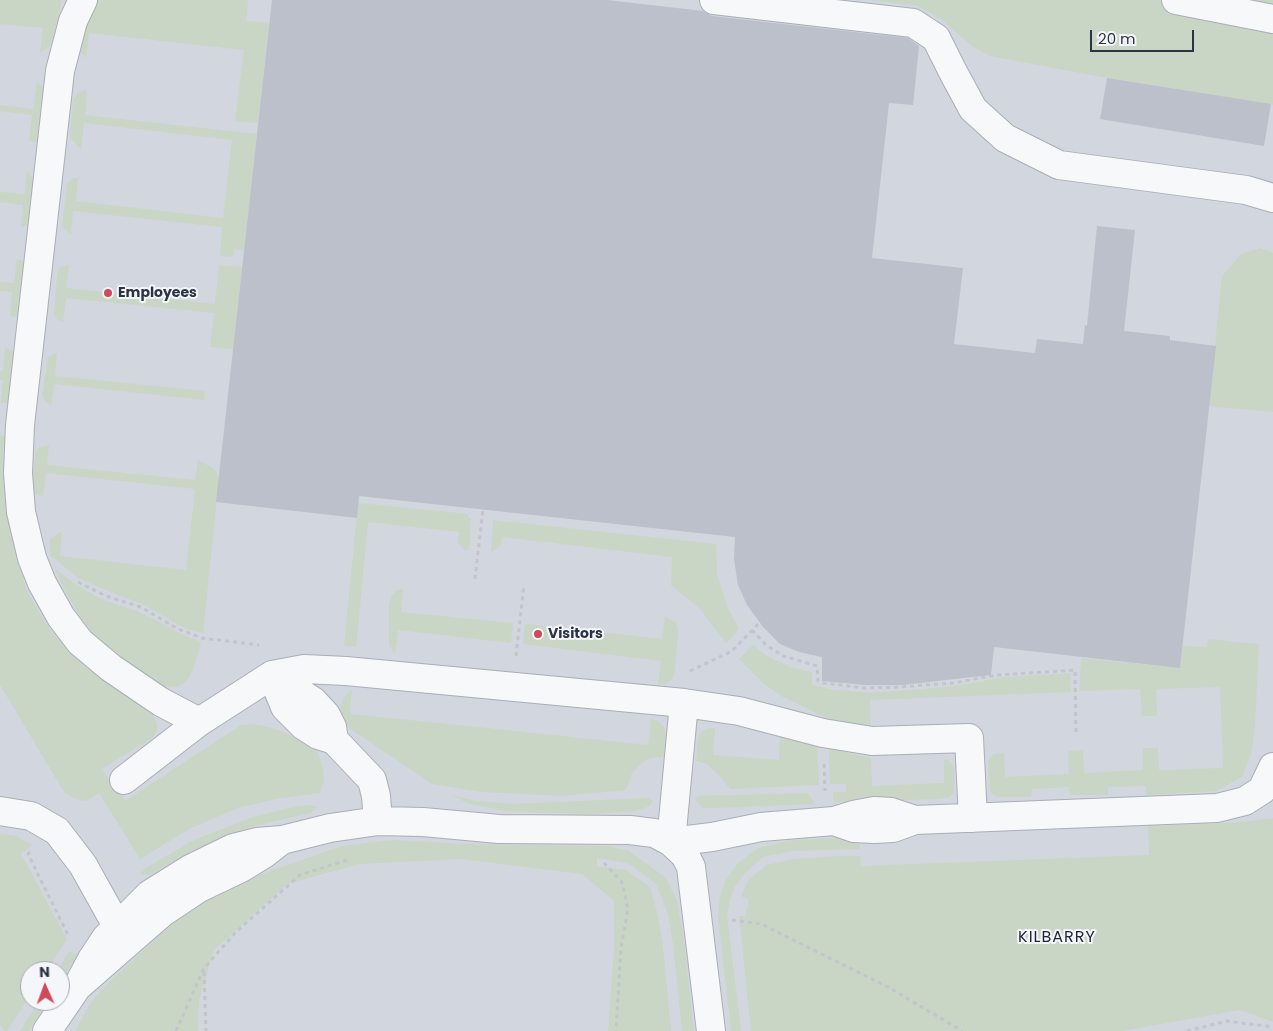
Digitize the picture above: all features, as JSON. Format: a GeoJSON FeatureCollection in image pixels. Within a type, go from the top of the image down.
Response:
{"type":"FeatureCollection","features":[{"type":"Feature","properties":{"kind":"lane"},"geometry":{"type":"LineString","coordinates":[[83,0],[73,20],[60,71],[20,425],[18,472],[21,512],[32,558],[42,583],[61,617],[80,642],[111,668],[161,702],[199,722]]}},
{"type":"Feature","properties":{"kind":"lane"},"geometry":{"type":"LineString","coordinates":[[714,0],[913,23],[936,38],[952,72],[973,109],[1005,138],[1043,157],[1059,164],[1246,190],[1273,198]]}},
{"type":"Feature","properties":{"kind":"lane"},"geometry":{"type":"LineString","coordinates":[[1176,0],[1273,20]]}},
{"type":"Feature","properties":{"kind":"lane"},"geometry":{"type":"LineString","coordinates":[[124,780],[199,722],[272,675],[304,669],[346,671],[684,703],[739,711],[823,733],[872,741],[969,738],[972,818]]}},
{"type":"Feature","properties":{"kind":"lane"},"geometry":{"type":"LineString","coordinates":[[272,675],[285,707],[304,726],[318,735],[334,740],[372,780],[376,796],[378,821]]}},
{"type":"Feature","properties":{"kind":"lane"},"geometry":{"type":"LineString","coordinates":[[671,842],[684,703]]}},
{"type":"Feature","properties":{"kind":"lane"},"geometry":{"type":"LineString","coordinates":[[671,842],[712,837],[761,827],[830,821],[854,828],[874,829],[893,828],[915,820],[1217,808],[1244,802],[1262,790],[1273,768]]}},
{"type":"Feature","properties":{"kind":"lane"},"geometry":{"type":"LineString","coordinates":[[0,810],[31,816],[58,831],[83,865],[117,926]]}},
{"type":"Feature","properties":{"kind":"lane"},"geometry":{"type":"LineString","coordinates":[[47,1031],[77,987],[92,958],[117,926],[150,894],[190,869],[233,848],[257,842],[282,840],[330,828],[378,821],[423,822],[499,829],[630,830],[654,833],[671,842],[684,855],[691,867],[711,1031]]}},
{"type":"Feature","properties":{"kind":"lane"},"geometry":{"type":"LineString","coordinates":[[77,987],[164,912],[199,888],[241,868],[264,854],[282,840]]}},
{"type":"Feature","properties":{"kind":"path"},"geometry":{"type":"LineString","coordinates":[[475,579],[483,509]]}},
{"type":"Feature","properties":{"kind":"path"},"geometry":{"type":"LineString","coordinates":[[76,580],[106,596],[141,607],[178,629],[202,638],[263,645]]}},
{"type":"Feature","properties":{"kind":"path"},"geometry":{"type":"LineString","coordinates":[[513,687],[524,585]]}},
{"type":"Feature","properties":{"kind":"path"},"geometry":{"type":"LineString","coordinates":[[687,672],[732,651],[760,622]]}},
{"type":"Feature","properties":{"kind":"path"},"geometry":{"type":"LineString","coordinates":[[752,630],[765,644],[783,656],[817,666],[818,681],[823,683],[865,688],[899,687],[952,683],[997,676],[1075,670],[1076,735]]}},
{"type":"Feature","properties":{"kind":"path"},"geometry":{"type":"LineString","coordinates":[[823,733],[830,821]]}},
{"type":"Feature","properties":{"kind":"path"},"geometry":{"type":"LineString","coordinates":[[58,831],[28,854],[72,941]]}},
{"type":"Feature","properties":{"kind":"path"},"geometry":{"type":"LineString","coordinates":[[176,1031],[204,968],[236,932],[300,875],[352,858]]}},
{"type":"Feature","properties":{"kind":"path"},"geometry":{"type":"LineString","coordinates":[[597,862],[605,864],[622,882],[628,909],[621,948],[616,1031]]}},
{"type":"Feature","properties":{"kind":"path"},"geometry":{"type":"LineString","coordinates":[[732,920],[761,924],[890,988],[962,1031]]}},
{"type":"Feature","properties":{"kind":"path"},"geometry":{"type":"LineString","coordinates":[[204,968],[206,1031]]}},
{"type":"Feature","properties":{"kind":"path"},"geometry":{"type":"LineString","coordinates":[[1187,1031],[1227,1021],[1273,1027]]}},
{"type":"Feature","properties":{"kind":"shaded area"},"geometry":{"type":"Polygon","coordinates":[[[0,0],[1027,0],[1273,49],[1273,1031],[0,1031],[0,0]]]}},
{"type":"Feature","properties":{"kind":"green space"},"geometry":{"type":"Polygon","coordinates":[[[0,0],[62,0],[51,44],[48,48],[40,52],[43,28],[0,24],[0,0]]]}},
{"type":"Feature","properties":{"kind":"green space"},"geometry":{"type":"Polygon","coordinates":[[[90,0],[248,0],[246,21],[269,23],[258,123],[235,121],[244,50],[89,33],[86,58],[75,46],[90,0]]]}},
{"type":"Feature","properties":{"kind":"green space"},"geometry":{"type":"Polygon","coordinates":[[[870,0],[1273,0],[1273,105],[1107,78],[990,56],[972,46],[942,20],[918,6],[870,0]]]}},
{"type":"Feature","properties":{"kind":"green space"},"geometry":{"type":"Polygon","coordinates":[[[37,83],[47,89],[42,136],[36,142],[29,141],[32,115],[0,111],[0,105],[33,109],[37,83]]]}},
{"type":"Feature","properties":{"kind":"green space"},"geometry":{"type":"Polygon","coordinates":[[[85,90],[87,93],[85,115],[257,134],[244,250],[234,249],[233,257],[220,256],[222,227],[73,211],[71,234],[64,229],[62,226],[67,184],[73,178],[78,178],[76,201],[223,218],[232,140],[84,123],[81,149],[70,138],[73,99],[79,92],[85,90]]]}},
{"type":"Feature","properties":{"kind":"green space"},"geometry":{"type":"Polygon","coordinates":[[[27,171],[36,183],[32,219],[28,225],[21,227],[23,205],[0,202],[0,192],[25,194],[27,171]]]}},
{"type":"Feature","properties":{"kind":"green space"},"geometry":{"type":"Polygon","coordinates":[[[1261,248],[1273,253],[1273,412],[1209,406],[1222,276],[1241,254],[1261,248]]]}},
{"type":"Feature","properties":{"kind":"green space"},"geometry":{"type":"Polygon","coordinates":[[[17,259],[22,260],[25,266],[23,311],[15,317],[10,316],[12,292],[0,291],[0,282],[14,283],[17,259]]]}},
{"type":"Feature","properties":{"kind":"green space"},"geometry":{"type":"Polygon","coordinates":[[[69,265],[66,288],[215,304],[219,265],[242,267],[233,349],[210,347],[214,313],[66,298],[63,322],[58,320],[54,315],[57,274],[60,267],[69,265]]]}},
{"type":"Feature","properties":{"kind":"green space"},"geometry":{"type":"Polygon","coordinates":[[[5,347],[14,352],[12,397],[8,402],[1,404],[3,380],[0,380],[0,371],[3,371],[5,347]]]}},
{"type":"Feature","properties":{"kind":"green space"},"geometry":{"type":"Polygon","coordinates":[[[57,353],[55,376],[205,391],[204,400],[54,384],[51,405],[42,396],[48,357],[57,353]]]}},
{"type":"Feature","properties":{"kind":"green space"},"geometry":{"type":"Polygon","coordinates":[[[0,435],[8,438],[6,486],[10,526],[27,591],[50,630],[87,668],[153,715],[157,724],[157,731],[152,738],[102,769],[125,801],[241,725],[253,724],[269,727],[290,735],[318,753],[323,768],[324,780],[320,793],[281,798],[238,808],[191,828],[140,859],[99,793],[86,801],[75,799],[64,792],[0,685],[0,435]]]}},
{"type":"Feature","properties":{"kind":"green space"},"geometry":{"type":"Polygon","coordinates":[[[49,445],[47,465],[195,480],[198,460],[215,469],[219,479],[203,633],[186,629],[142,604],[78,578],[50,555],[50,539],[62,531],[60,556],[186,570],[195,489],[46,473],[43,496],[35,494],[32,489],[32,480],[36,452],[38,448],[49,445]]]}},
{"type":"Feature","properties":{"kind":"green space"},"geometry":{"type":"Polygon","coordinates":[[[358,503],[468,514],[468,518],[471,518],[469,550],[464,550],[458,542],[459,532],[368,522],[356,647],[344,646],[358,503]]]}},
{"type":"Feature","properties":{"kind":"green space"},"geometry":{"type":"Polygon","coordinates":[[[493,520],[716,544],[717,574],[727,606],[739,629],[726,643],[699,608],[671,585],[672,557],[502,537],[500,547],[491,552],[493,520]]]}},
{"type":"Feature","properties":{"kind":"green space"},"geometry":{"type":"Polygon","coordinates":[[[55,569],[101,599],[137,611],[201,642],[193,670],[186,682],[176,687],[164,686],[102,645],[82,620],[55,569]]]}},
{"type":"Feature","properties":{"kind":"green space"},"geometry":{"type":"Polygon","coordinates":[[[403,589],[401,612],[513,623],[511,643],[398,630],[395,654],[389,645],[389,604],[396,591],[403,589]]]}},
{"type":"Feature","properties":{"kind":"green space"},"geometry":{"type":"Polygon","coordinates":[[[665,617],[676,622],[678,631],[675,672],[673,678],[666,684],[658,685],[661,661],[523,644],[525,624],[662,639],[665,617]]]}},
{"type":"Feature","properties":{"kind":"green space"},"geometry":{"type":"Polygon","coordinates":[[[1208,639],[1259,644],[1255,725],[1251,755],[1242,777],[1216,791],[1146,795],[1146,786],[1108,787],[1108,795],[1070,795],[1069,787],[1032,789],[1031,797],[997,797],[990,792],[988,760],[994,754],[1004,753],[1005,777],[1069,774],[1068,751],[1083,750],[1084,773],[1143,770],[1143,748],[1158,748],[1159,770],[1223,768],[1220,687],[1156,689],[1157,716],[1142,716],[1140,689],[1080,691],[1082,658],[1180,668],[1183,646],[1207,647],[1208,639]]]}},
{"type":"Feature","properties":{"kind":"green space"},"geometry":{"type":"Polygon","coordinates":[[[753,645],[767,656],[790,667],[812,672],[812,685],[829,689],[869,693],[900,691],[954,686],[1005,677],[1070,673],[1071,692],[870,700],[871,726],[860,727],[825,717],[781,696],[764,684],[739,659],[753,645]]]}},
{"type":"Feature","properties":{"kind":"green space"},"geometry":{"type":"Polygon","coordinates":[[[352,689],[350,714],[648,745],[651,719],[658,721],[664,727],[666,751],[664,757],[652,758],[641,763],[632,773],[626,790],[561,796],[482,792],[432,784],[346,726],[340,709],[343,698],[352,689]]]}},
{"type":"Feature","properties":{"kind":"green space"},"geometry":{"type":"Polygon","coordinates":[[[709,728],[715,728],[713,755],[779,760],[780,733],[817,743],[819,785],[730,789],[721,777],[707,764],[696,761],[698,739],[701,732],[709,728]]]}},
{"type":"Feature","properties":{"kind":"green space"},"geometry":{"type":"Polygon","coordinates":[[[829,749],[871,758],[872,786],[944,783],[944,760],[948,759],[954,768],[954,793],[949,797],[940,799],[834,802],[833,792],[846,792],[846,784],[830,784],[829,749]]]}},
{"type":"Feature","properties":{"kind":"green space"},"geometry":{"type":"Polygon","coordinates":[[[808,793],[815,804],[703,808],[695,799],[699,796],[808,793]]]}},
{"type":"Feature","properties":{"kind":"green space"},"geometry":{"type":"Polygon","coordinates":[[[452,795],[476,801],[513,804],[648,798],[653,801],[650,806],[636,811],[586,814],[505,811],[467,803],[452,795]]]}},
{"type":"Feature","properties":{"kind":"green space"},"geometry":{"type":"Polygon","coordinates":[[[311,805],[317,807],[311,813],[257,825],[193,850],[149,875],[140,874],[146,868],[192,841],[253,817],[298,806],[311,805]]]}},
{"type":"Feature","properties":{"kind":"green space"},"geometry":{"type":"Polygon","coordinates":[[[1273,818],[1273,1022],[1240,1010],[1122,1031],[751,1031],[739,916],[745,916],[749,900],[741,896],[750,878],[767,865],[794,859],[840,856],[860,856],[861,866],[1149,855],[1148,826],[1232,823],[1273,818]]]}},
{"type":"Feature","properties":{"kind":"green space"},"geometry":{"type":"Polygon","coordinates":[[[0,834],[16,836],[32,845],[21,854],[67,939],[53,961],[20,961],[20,1011],[7,1031],[0,1025],[0,834]]]}},
{"type":"Feature","properties":{"kind":"green space"},"geometry":{"type":"Polygon","coordinates":[[[859,837],[860,849],[792,851],[763,857],[747,871],[735,886],[727,916],[741,1031],[731,1031],[718,916],[720,897],[726,879],[738,863],[758,848],[791,840],[859,837]]]}},
{"type":"Feature","properties":{"kind":"green space"},"geometry":{"type":"Polygon","coordinates":[[[393,840],[467,844],[608,846],[629,851],[665,877],[677,901],[684,941],[694,1031],[682,1031],[668,914],[656,884],[628,863],[597,858],[597,866],[626,870],[650,887],[658,916],[663,947],[671,1031],[608,1031],[614,948],[614,901],[582,874],[461,859],[360,864],[287,884],[214,950],[199,1000],[198,1031],[75,1031],[88,1007],[104,987],[172,924],[225,887],[342,846],[393,840]]]}},
{"type":"Feature","properties":{"kind":"green space"},"geometry":{"type":"Polygon","coordinates":[[[69,951],[78,954],[70,967],[70,961],[63,961],[69,951]]]}},
{"type":"Feature","properties":{"kind":"green space"},"geometry":{"type":"Polygon","coordinates":[[[33,1011],[42,1011],[29,1031],[20,1031],[33,1011]]]}},
{"type":"Feature","properties":{"kind":"building"},"geometry":{"type":"Polygon","coordinates":[[[272,0],[607,0],[703,11],[712,16],[908,38],[919,46],[913,105],[889,103],[872,258],[963,268],[954,344],[1035,353],[1037,339],[1083,344],[1085,325],[1087,326],[1097,226],[1135,230],[1124,331],[1170,336],[1170,340],[1216,346],[1180,668],[994,647],[991,675],[902,685],[865,685],[822,681],[822,657],[799,652],[780,644],[763,627],[747,605],[738,585],[734,559],[735,537],[359,496],[357,518],[216,502],[272,0]]]}},
{"type":"Feature","properties":{"kind":"building"},"geometry":{"type":"Polygon","coordinates":[[[1107,78],[1271,104],[1264,146],[1100,119],[1107,78]]]}},
{"type":"Feature","properties":{"kind":"place","name":"Employees"},"geometry":{"type":"Point","coordinates":[108,293]}},
{"type":"Feature","properties":{"kind":"place","name":"Visitors"},"geometry":{"type":"Point","coordinates":[538,634]}},
{"type":"Feature","properties":{"kind":"district","name":"KILBARRY"},"geometry":{"type":"Point","coordinates":[1057,938]}}]}
